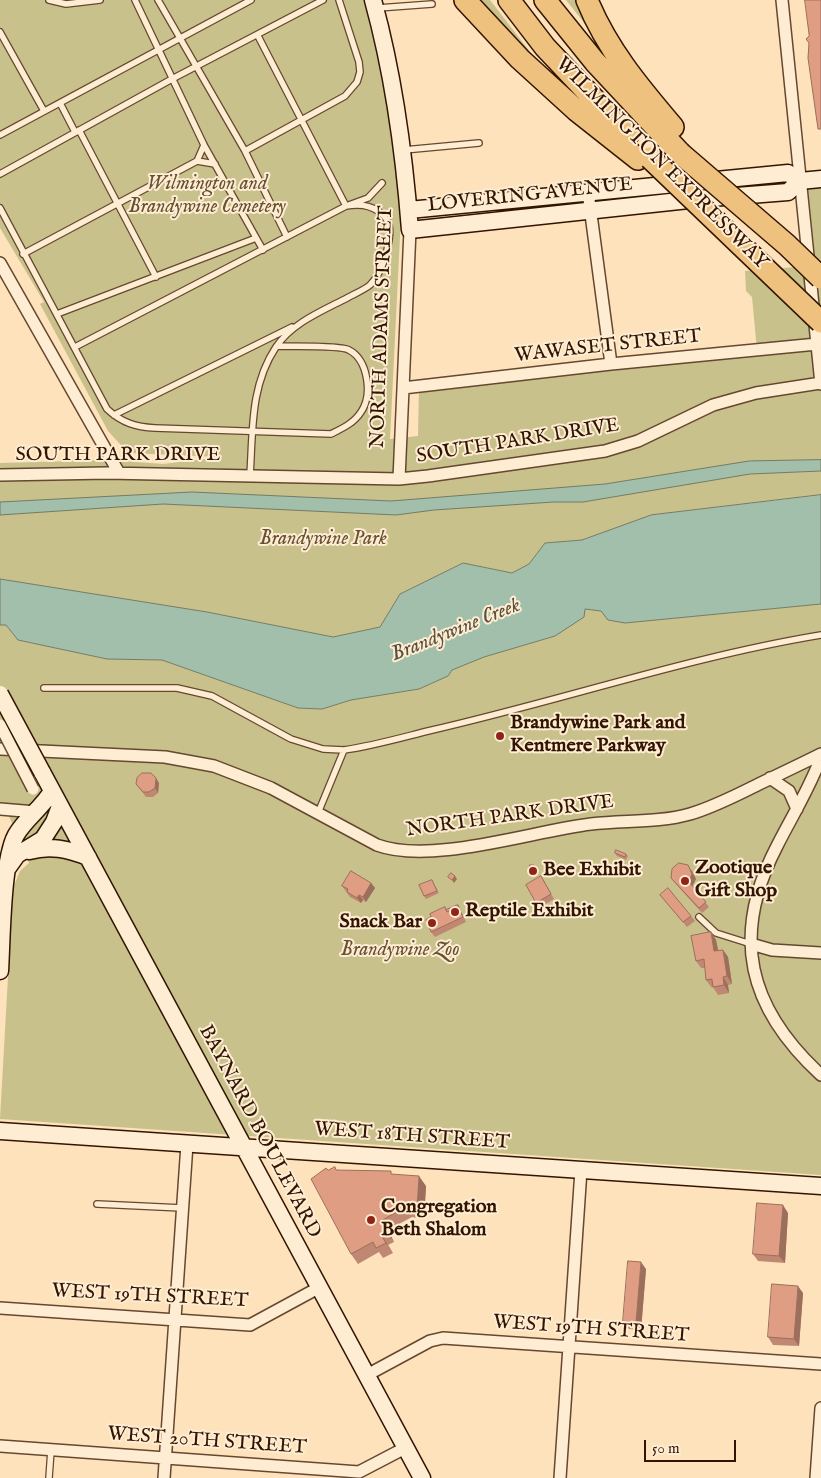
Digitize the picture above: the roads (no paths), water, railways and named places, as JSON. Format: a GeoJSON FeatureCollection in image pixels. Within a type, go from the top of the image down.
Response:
{"type":"FeatureCollection","features":[{"type":"Feature","properties":{"kind":"highway"},"geometry":{"type":"LineString","coordinates":[[465,0],[527,65],[576,110],[644,158]]}},
{"type":"Feature","properties":{"kind":"highway","name":"WILMINGTON EXPRESSWAY"},"geometry":{"type":"LineString","coordinates":[[509,0],[545,47],[644,158],[718,223],[821,322]]}},
{"type":"Feature","properties":{"kind":"highway","name":"WILMINGTON EXPRESSWAY"},"geometry":{"type":"LineString","coordinates":[[545,0],[595,62],[688,153],[821,278]]}},
{"type":"Feature","properties":{"kind":"highway"},"geometry":{"type":"LineString","coordinates":[[587,0],[603,35],[628,74],[688,153]]}},
{"type":"Feature","properties":{"kind":"street"},"geometry":{"type":"LineString","coordinates":[[782,0],[821,383]]}},
{"type":"Feature","properties":{"kind":"street","name":"NORTH ADAMS STREET"},"geometry":{"type":"LineString","coordinates":[[374,4],[390,68],[404,150],[409,210],[410,230],[399,479]]}},
{"type":"Feature","properties":{"kind":"street","name":"LOVERING AVENUE"},"geometry":{"type":"LineString","coordinates":[[409,210],[788,173],[800,181]]}},
{"type":"Feature","properties":{"kind":"street","name":"LOVERING AVENUE"},"geometry":{"type":"LineString","coordinates":[[410,230],[788,192],[800,181],[821,179]]}},
{"type":"Feature","properties":{"kind":"street"},"geometry":{"type":"LineString","coordinates":[[588,192],[611,364]]}},
{"type":"Feature","properties":{"kind":"street"},"geometry":{"type":"LineString","coordinates":[[0,263],[118,473]]}},
{"type":"Feature","properties":{"kind":"street","name":"WAWASET STREET"},"geometry":{"type":"LineString","coordinates":[[403,388],[611,364],[817,344]]}},
{"type":"Feature","properties":{"kind":"street","name":"SOUTH PARK DRIVE"},"geometry":{"type":"LineString","coordinates":[[0,475],[118,473],[399,479],[604,451],[638,441],[713,405],[756,393],[821,383]]}},
{"type":"Feature","properties":{"kind":"street","name":"BAYNARD BOULEVARD"},"geometry":{"type":"LineString","coordinates":[[0,694],[422,1478]]}},
{"type":"Feature","properties":{"kind":"street"},"geometry":{"type":"LineString","coordinates":[[0,725],[33,800],[10,846],[1,931],[0,970]]}},
{"type":"Feature","properties":{"kind":"street","name":"NORTH PARK DRIVE"},"geometry":{"type":"LineString","coordinates":[[0,749],[150,756],[214,766],[255,782],[318,813],[361,838],[388,849],[429,851],[590,824],[681,816],[711,807],[821,756]]}},
{"type":"Feature","properties":{"kind":"street"},"geometry":{"type":"LineString","coordinates":[[821,756],[797,809],[776,847],[761,885],[755,908],[751,944],[758,989],[771,1018],[792,1046],[821,1075]]}},
{"type":"Feature","properties":{"kind":"street"},"geometry":{"type":"LineString","coordinates":[[770,778],[789,791],[797,809]]}},
{"type":"Feature","properties":{"kind":"street"},"geometry":{"type":"LineString","coordinates":[[0,809],[33,800],[56,798],[54,822],[43,839],[17,855],[7,869]]}},
{"type":"Feature","properties":{"kind":"street"},"geometry":{"type":"LineString","coordinates":[[17,855],[50,848],[70,850],[88,857]]}},
{"type":"Feature","properties":{"kind":"street"},"geometry":{"type":"LineString","coordinates":[[751,944],[772,950],[821,952]]}},
{"type":"Feature","properties":{"kind":"street","name":"WEST 18TH STREET"},"geometry":{"type":"LineString","coordinates":[[0,1132],[821,1186]]}},
{"type":"Feature","properties":{"kind":"street"},"geometry":{"type":"LineString","coordinates":[[164,1478],[173,1320],[187,1144]]}},
{"type":"Feature","properties":{"kind":"street"},"geometry":{"type":"LineString","coordinates":[[560,1478],[581,1170]]}},
{"type":"Feature","properties":{"kind":"street","name":"WEST 19TH STREET"},"geometry":{"type":"LineString","coordinates":[[0,1308],[250,1325],[320,1287]]}},
{"type":"Feature","properties":{"kind":"street","name":"WEST 19TH STREET"},"geometry":{"type":"LineString","coordinates":[[367,1375],[438,1339],[821,1364]]}},
{"type":"Feature","properties":{"kind":"street"},"geometry":{"type":"LineString","coordinates":[[816,1478],[821,1408]]}},
{"type":"Feature","properties":{"kind":"street","name":"WEST 20TH STREET"},"geometry":{"type":"LineString","coordinates":[[0,1446],[360,1472],[405,1448]]}},
{"type":"Feature","properties":{"kind":"lane"},"geometry":{"type":"LineString","coordinates":[[48,0],[66,4],[100,0]]}},
{"type":"Feature","properties":{"kind":"lane"},"geometry":{"type":"LineString","coordinates":[[135,0],[204,145],[262,250]]}},
{"type":"Feature","properties":{"kind":"lane"},"geometry":{"type":"LineString","coordinates":[[158,0],[245,151],[287,237]]}},
{"type":"Feature","properties":{"kind":"lane"},"geometry":{"type":"LineString","coordinates":[[0,135],[251,0]]}},
{"type":"Feature","properties":{"kind":"lane"},"geometry":{"type":"LineString","coordinates":[[0,174],[172,79],[258,36],[323,0]]}},
{"type":"Feature","properties":{"kind":"lane"},"geometry":{"type":"LineString","coordinates":[[245,151],[345,96],[352,90],[360,72],[339,0]]}},
{"type":"Feature","properties":{"kind":"lane"},"geometry":{"type":"LineString","coordinates":[[374,4],[432,4]]}},
{"type":"Feature","properties":{"kind":"lane"},"geometry":{"type":"LineString","coordinates":[[0,32],[44,111]]}},
{"type":"Feature","properties":{"kind":"lane"},"geometry":{"type":"LineString","coordinates":[[258,36],[346,206]]}},
{"type":"Feature","properties":{"kind":"lane"},"geometry":{"type":"LineString","coordinates":[[60,103],[156,277]]}},
{"type":"Feature","properties":{"kind":"lane"},"geometry":{"type":"LineString","coordinates":[[404,150],[479,143]]}},
{"type":"Feature","properties":{"kind":"lane"},"geometry":{"type":"LineString","coordinates":[[197,161],[204,145]]}},
{"type":"Feature","properties":{"kind":"lane"},"geometry":{"type":"LineString","coordinates":[[23,254],[197,161],[215,164]]}},
{"type":"Feature","properties":{"kind":"lane"},"geometry":{"type":"LineString","coordinates":[[75,347],[346,206],[368,198],[382,183]]}},
{"type":"Feature","properties":{"kind":"lane"},"geometry":{"type":"LineString","coordinates":[[114,415],[306,320],[370,285],[381,268],[388,248],[390,230],[387,217],[371,206],[346,206]]}},
{"type":"Feature","properties":{"kind":"lane"},"geometry":{"type":"LineString","coordinates":[[0,208],[23,254],[108,409],[114,415],[138,427],[331,434],[349,425],[362,411],[367,393],[366,376],[361,360],[348,349],[277,346]]}},
{"type":"Feature","properties":{"kind":"lane"},"geometry":{"type":"LineString","coordinates":[[57,314],[256,238]]}},
{"type":"Feature","properties":{"kind":"lane"},"geometry":{"type":"LineString","coordinates":[[250,475],[256,394],[260,377],[277,346],[292,329],[306,320]]}},
{"type":"Feature","properties":{"kind":"lane"},"geometry":{"type":"LineString","coordinates":[[44,688],[177,688],[212,696],[291,740],[323,748],[344,750],[481,719],[630,679],[790,640],[821,635]]}},
{"type":"Feature","properties":{"kind":"lane"},"geometry":{"type":"LineString","coordinates":[[318,813],[344,750]]}},
{"type":"Feature","properties":{"kind":"lane"},"geometry":{"type":"LineString","coordinates":[[699,917],[716,933],[751,944]]}},
{"type":"Feature","properties":{"kind":"lane"},"geometry":{"type":"LineString","coordinates":[[97,1204],[182,1208]]}},
{"type":"Feature","properties":{"kind":"lane"},"geometry":{"type":"LineString","coordinates":[[49,1478],[51,1450]]}},
{"type":"Feature","properties":{"kind":"water"},"geometry":{"type":"Polygon","coordinates":[[[821,460],[821,471],[750,474],[583,502],[554,502],[434,510],[396,515],[163,504],[0,515],[0,502],[192,492],[391,501],[605,484],[749,461],[821,460]]]}},
{"type":"Feature","properties":{"kind":"water","name":"Brandywine Creek"},"geometry":{"type":"Polygon","coordinates":[[[821,495],[821,604],[625,623],[608,620],[601,611],[585,609],[584,617],[555,636],[484,657],[452,670],[448,676],[419,689],[351,700],[322,709],[298,708],[162,660],[107,659],[18,640],[6,625],[0,625],[0,579],[207,612],[333,637],[380,627],[400,594],[463,563],[512,573],[529,564],[545,543],[582,540],[651,515],[821,495]]]}},
{"type":"Feature","properties":{"kind":"place","name":"Brandywine Park and Kentmere Parkway"},"geometry":{"type":"Point","coordinates":[500,736]}},
{"type":"Feature","properties":{"kind":"place","name":"Bee Exhibit"},"geometry":{"type":"Point","coordinates":[533,871]}},
{"type":"Feature","properties":{"kind":"place","name":"Zootique Gift Shop"},"geometry":{"type":"Point","coordinates":[685,881]}},
{"type":"Feature","properties":{"kind":"place","name":"Reptile Exhibit"},"geometry":{"type":"Point","coordinates":[455,912]}},
{"type":"Feature","properties":{"kind":"place","name":"Snack Bar"},"geometry":{"type":"Point","coordinates":[432,923]}},
{"type":"Feature","properties":{"kind":"place","name":"Congregation Beth Shalom"},"geometry":{"type":"Point","coordinates":[371,1220]}},
{"type":"Feature","properties":{"kind":"park label","name":"Wilmington and Brandywine Cemetery"},"geometry":{"type":"Point","coordinates":[207,196]}},
{"type":"Feature","properties":{"kind":"park label","name":"Brandywine Park"},"geometry":{"type":"Point","coordinates":[323,540]}},
{"type":"Feature","properties":{"kind":"park label","name":"Brandywine Zoo"},"geometry":{"type":"Point","coordinates":[400,951]}}]}
